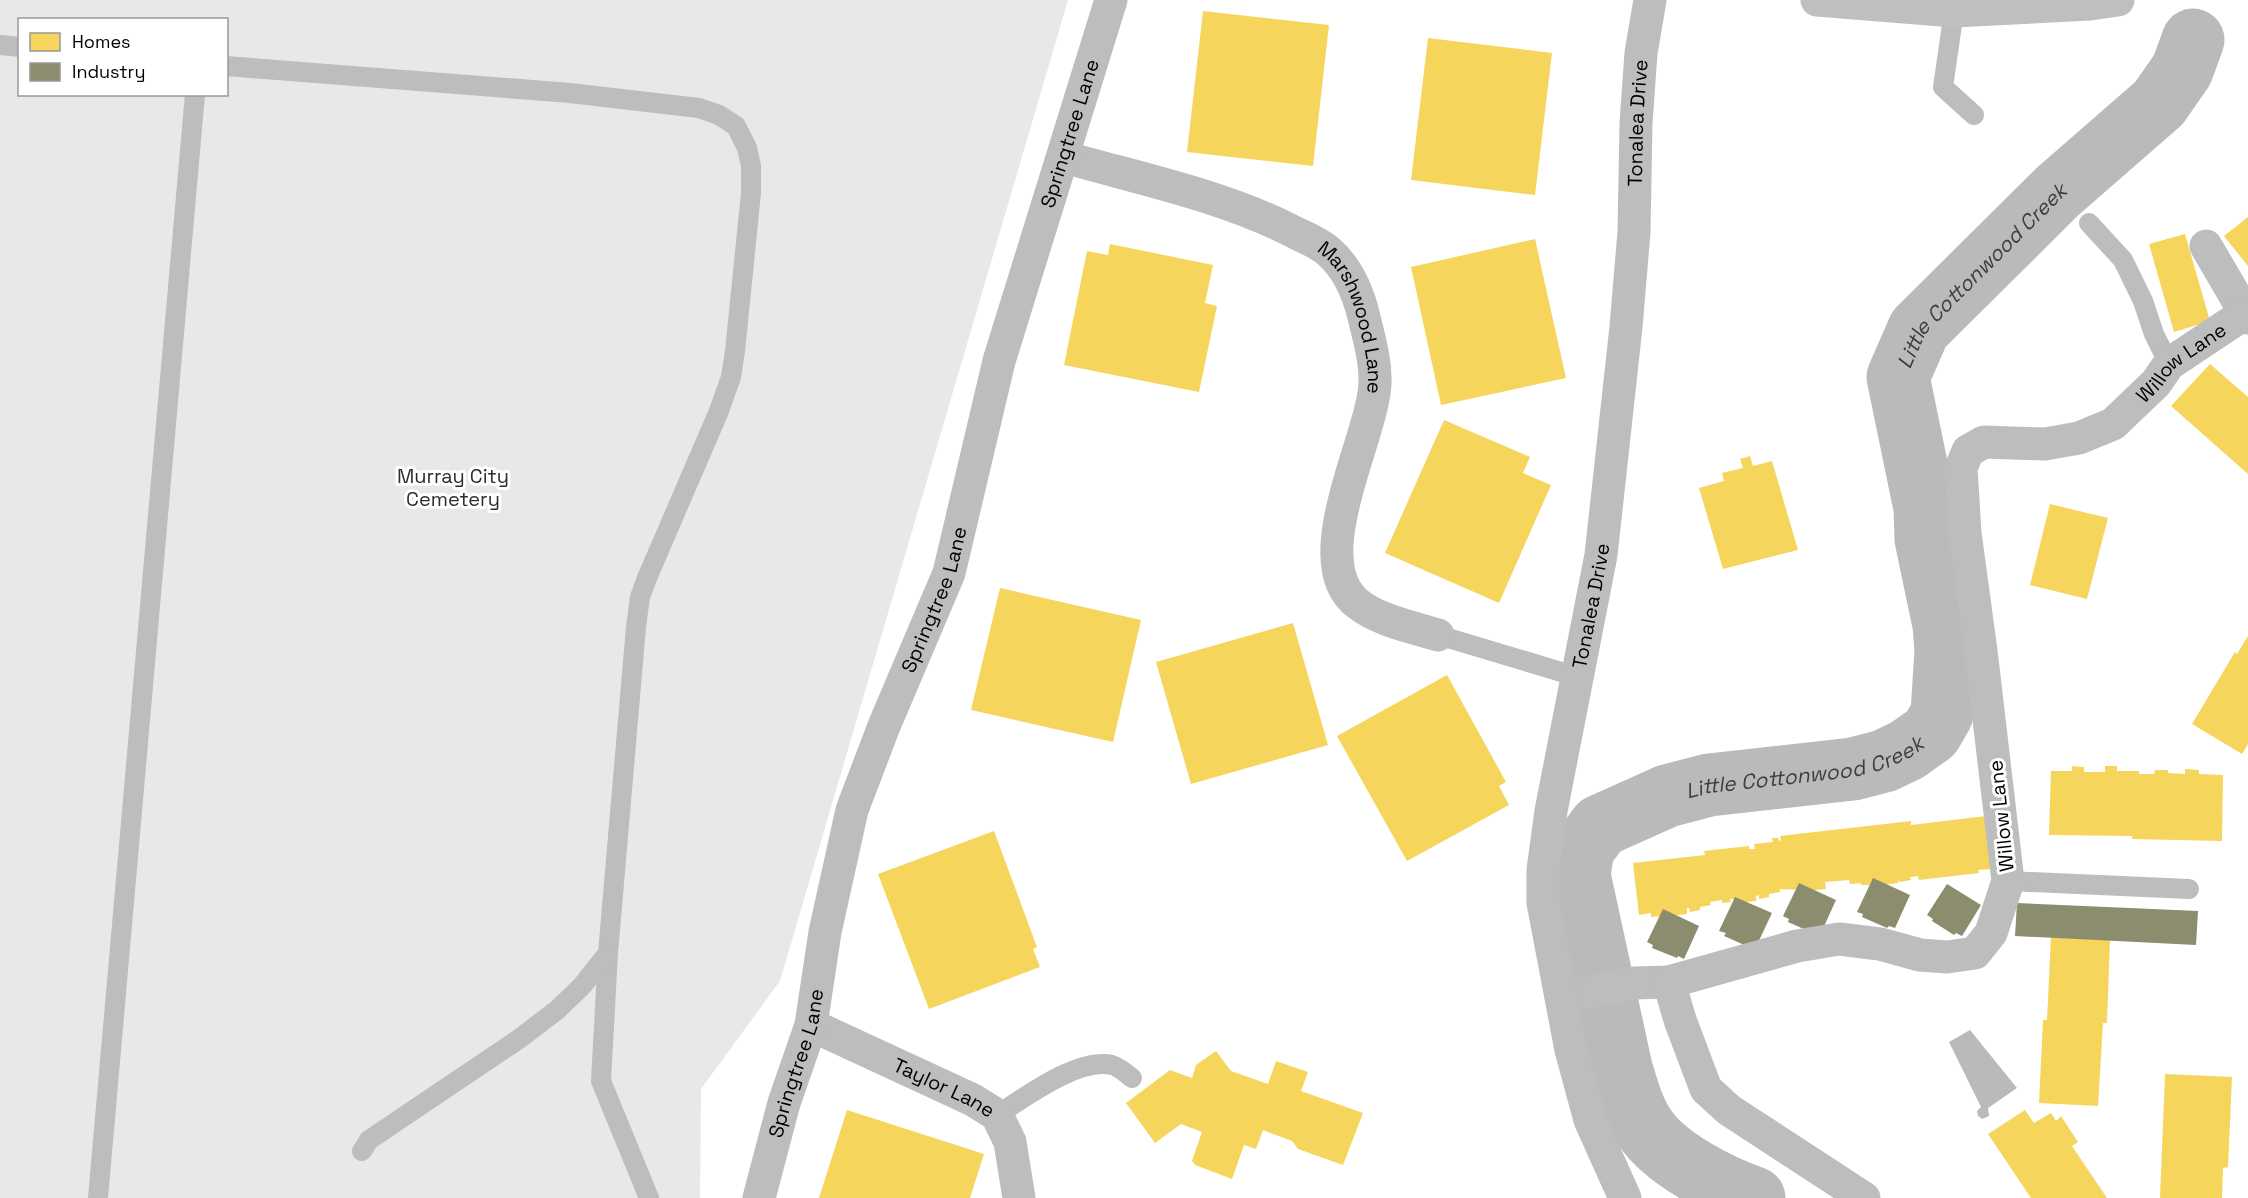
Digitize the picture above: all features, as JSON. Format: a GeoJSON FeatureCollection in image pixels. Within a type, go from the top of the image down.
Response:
{"type":"FeatureCollection","features":[{"type":"Feature","properties":{"kind":"street","name":"Springtree Lane"},"geometry":{"type":"LineString","coordinates":[[759,1198],[784,1103],[811,1025],[825,932],[852,810],[884,726],[949,573],[999,361],[1112,0]]}},
{"type":"Feature","properties":{"kind":"street","name":"Tonalea Drive"},"geometry":{"type":"LineString","coordinates":[[1625,1198],[1590,1120],[1570,1050],[1574,995],[1543,903],[1543,870],[1551,811],[1601,555],[1626,327],[1634,232],[1636,123],[1641,53],[1650,0]]}},
{"type":"Feature","properties":{"kind":"street"},"geometry":{"type":"LineString","coordinates":[[1817,0],[1954,11],[2090,4],[2118,0]]}},
{"type":"Feature","properties":{"kind":"street","name":"Marshwood Lane"},"geometry":{"type":"LineString","coordinates":[[1064,157],[1235,206],[1267,218],[1314,242],[1341,263],[1360,300],[1374,362],[1375,384],[1372,403],[1342,506],[1337,551],[1339,572],[1345,589],[1357,604],[1382,618],[1438,635]]}},
{"type":"Feature","properties":{"kind":"street","name":"Willow Lane"},"geometry":{"type":"LineString","coordinates":[[1574,995],[1635,983],[1669,982],[1797,946],[1839,939],[1880,944],[1920,955],[1947,957],[1975,953],[1991,933],[2008,881],[1965,533],[1961,468],[1968,451],[1984,442],[2045,444],[2079,438],[2113,424],[2156,384],[2169,364],[2246,316],[2206,246]]}},
{"type":"Feature","properties":{"kind":"street"},"geometry":{"type":"LineString","coordinates":[[1669,982],[1680,1020],[1706,1089],[1729,1110],[1864,1198]]}},
{"type":"Feature","properties":{"kind":"street","name":"Taylor Lane"},"geometry":{"type":"LineString","coordinates":[[811,1025],[973,1100],[997,1115],[1010,1142],[1019,1198]]}},
{"type":"Feature","properties":{"kind":"lane"},"geometry":{"type":"LineString","coordinates":[[1954,11],[1943,87],[1974,115]]}},
{"type":"Feature","properties":{"kind":"lane"},"geometry":{"type":"LineString","coordinates":[[0,45],[18,47]]}},
{"type":"Feature","properties":{"kind":"lane"},"geometry":{"type":"LineString","coordinates":[[228,66],[570,93],[699,108],[719,115],[736,126],[747,148],[751,166],[751,193],[731,377],[719,411],[647,578],[640,597],[636,627],[608,953],[601,1081],[649,1198]]}},
{"type":"Feature","properties":{"kind":"lane"},"geometry":{"type":"LineString","coordinates":[[98,1198],[195,96]]}},
{"type":"Feature","properties":{"kind":"lane"},"geometry":{"type":"LineString","coordinates":[[2089,223],[2123,260],[2169,364]]}},
{"type":"Feature","properties":{"kind":"lane"},"geometry":{"type":"LineString","coordinates":[[1438,635],[1578,677]]}},
{"type":"Feature","properties":{"kind":"lane"},"geometry":{"type":"LineString","coordinates":[[2008,881],[2189,890]]}},
{"type":"Feature","properties":{"kind":"lane"},"geometry":{"type":"LineString","coordinates":[[362,1151],[369,1140],[558,1010],[582,986],[608,953]]}},
{"type":"Feature","properties":{"kind":"lane"},"geometry":{"type":"LineString","coordinates":[[997,1115],[1050,1080],[1089,1066],[1113,1065],[1132,1078]]}},
{"type":"Feature","properties":{"kind":"green space","name":"Murray City Cemetery"},"geometry":{"type":"Polygon","coordinates":[[[0,0],[1068,0],[780,981],[701,1089],[700,1198],[0,1198],[0,0]]]}},
{"type":"Feature","properties":{"kind":"shaded area"},"geometry":{"type":"Polygon","coordinates":[[[1970,1030],[2017,1088],[1988,1108],[1989,1116],[1982,1119],[1978,1116],[1977,1111],[1981,1107],[1949,1042],[1970,1030]]]}},
{"type":"Feature","properties":{"kind":"building: Homes"},"geometry":{"type":"Polygon","coordinates":[[[1203,11],[1329,25],[1313,166],[1187,152],[1203,11]]]}},
{"type":"Feature","properties":{"kind":"building: Homes"},"geometry":{"type":"Polygon","coordinates":[[[1428,38],[1552,53],[1535,195],[1411,180],[1428,38]]]}},
{"type":"Feature","properties":{"kind":"building: Homes"},"geometry":{"type":"Polygon","coordinates":[[[2248,217],[2248,266],[2224,236],[2248,217]]]}},
{"type":"Feature","properties":{"kind":"building: Homes"},"geometry":{"type":"Polygon","coordinates":[[[2185,234],[2210,321],[2174,332],[2149,244],[2185,234]]]}},
{"type":"Feature","properties":{"kind":"building: Homes"},"geometry":{"type":"Polygon","coordinates":[[[1535,239],[1566,378],[1441,405],[1411,267],[1535,239]]]}},
{"type":"Feature","properties":{"kind":"building: Homes"},"geometry":{"type":"Polygon","coordinates":[[[1110,244],[1213,265],[1205,303],[1217,306],[1199,392],[1064,365],[1087,251],[1108,255],[1110,244]]]}},
{"type":"Feature","properties":{"kind":"building: Homes"},"geometry":{"type":"Polygon","coordinates":[[[2210,364],[2248,397],[2248,474],[2171,406],[2210,364]]]}},
{"type":"Feature","properties":{"kind":"building: Homes"},"geometry":{"type":"Polygon","coordinates":[[[1444,420],[1530,457],[1523,473],[1551,485],[1499,603],[1385,553],[1444,420]]]}},
{"type":"Feature","properties":{"kind":"building: Homes"},"geometry":{"type":"Polygon","coordinates":[[[1750,456],[1753,466],[1772,461],[1798,550],[1723,569],[1699,488],[1724,481],[1722,473],[1743,468],[1740,459],[1750,456]]]}},
{"type":"Feature","properties":{"kind":"building: Homes"},"geometry":{"type":"Polygon","coordinates":[[[2050,504],[2108,518],[2087,599],[2030,585],[2050,504]]]}},
{"type":"Feature","properties":{"kind":"building: Homes"},"geometry":{"type":"Polygon","coordinates":[[[1000,588],[1141,620],[1113,742],[971,710],[1000,588]]]}},
{"type":"Feature","properties":{"kind":"building: Homes"},"geometry":{"type":"Polygon","coordinates":[[[1293,623],[1328,745],[1191,784],[1156,662],[1293,623]]]}},
{"type":"Feature","properties":{"kind":"building: Homes"},"geometry":{"type":"Polygon","coordinates":[[[2248,636],[2248,744],[2242,754],[2192,724],[2235,652],[2237,654],[2248,636]]]}},
{"type":"Feature","properties":{"kind":"building: Homes"},"geometry":{"type":"Polygon","coordinates":[[[1447,675],[1506,782],[1499,786],[1509,805],[1407,861],[1337,736],[1447,675]]]}},
{"type":"Feature","properties":{"kind":"building: Homes"},"geometry":{"type":"Polygon","coordinates":[[[2072,766],[2084,767],[2084,772],[2105,772],[2105,766],[2117,766],[2117,771],[2139,771],[2139,774],[2154,774],[2155,770],[2168,770],[2168,773],[2185,774],[2185,769],[2199,770],[2199,774],[2223,775],[2222,841],[2132,839],[2132,836],[2049,835],[2051,771],[2072,771],[2072,766]]]}},
{"type":"Feature","properties":{"kind":"building: Homes"},"geometry":{"type":"Polygon","coordinates":[[[1986,816],[1992,869],[1978,870],[1979,873],[1919,880],[1918,876],[1899,882],[1898,878],[1898,883],[1874,886],[1873,881],[1871,885],[1850,884],[1849,880],[1825,882],[1826,889],[1804,891],[1804,886],[1800,887],[1801,890],[1780,889],[1780,892],[1769,894],[1769,897],[1759,899],[1759,895],[1756,896],[1756,901],[1735,903],[1735,899],[1730,899],[1731,902],[1722,903],[1722,900],[1710,902],[1711,905],[1700,907],[1700,910],[1690,912],[1687,908],[1687,914],[1664,917],[1664,912],[1662,916],[1651,917],[1651,913],[1639,915],[1633,863],[1705,855],[1704,851],[1749,846],[1749,849],[1755,849],[1754,844],[1773,842],[1772,838],[1778,838],[1779,841],[1780,836],[1911,821],[1911,825],[1986,816]]]}},
{"type":"Feature","properties":{"kind":"building: Homes"},"geometry":{"type":"Polygon","coordinates":[[[994,831],[1037,947],[1033,949],[1040,967],[929,1009],[878,874],[994,831]]]}},
{"type":"Feature","properties":{"kind":"building: Homes"},"geometry":{"type":"Polygon","coordinates":[[[2051,937],[2110,940],[2107,1023],[2103,1023],[2098,1106],[2039,1103],[2043,1020],[2047,1020],[2051,937]]]}},
{"type":"Feature","properties":{"kind":"building: Homes"},"geometry":{"type":"Polygon","coordinates":[[[1216,1051],[1231,1071],[1268,1084],[1276,1061],[1308,1072],[1301,1091],[1363,1113],[1343,1165],[1298,1149],[1292,1141],[1263,1130],[1256,1149],[1244,1145],[1232,1179],[1195,1165],[1192,1161],[1202,1132],[1181,1124],[1155,1143],[1126,1103],[1170,1070],[1192,1078],[1196,1065],[1216,1051]]]}},
{"type":"Feature","properties":{"kind":"building: Homes"},"geometry":{"type":"Polygon","coordinates":[[[2165,1074],[2232,1077],[2228,1167],[2223,1168],[2222,1198],[2160,1198],[2165,1074]]]}},
{"type":"Feature","properties":{"kind":"building: Homes"},"geometry":{"type":"Polygon","coordinates":[[[847,1110],[984,1154],[970,1198],[819,1198],[847,1110]]]}},
{"type":"Feature","properties":{"kind":"building: Homes"},"geometry":{"type":"Polygon","coordinates":[[[2025,1110],[2034,1123],[2051,1113],[2056,1121],[2061,1116],[2078,1142],[2072,1146],[2107,1198],[2031,1198],[1988,1134],[2025,1110]]]}},
{"type":"Feature","properties":{"kind":"building: Industry"},"geometry":{"type":"Polygon","coordinates":[[[1873,878],[1910,895],[1895,928],[1889,926],[1887,928],[1862,917],[1863,914],[1857,912],[1873,878]]]}},
{"type":"Feature","properties":{"kind":"building: Industry"},"geometry":{"type":"Polygon","coordinates":[[[1799,883],[1836,900],[1821,933],[1813,933],[1788,922],[1789,919],[1783,916],[1799,883]]]}},
{"type":"Feature","properties":{"kind":"building: Industry"},"geometry":{"type":"Polygon","coordinates":[[[1947,884],[1981,905],[1962,936],[1956,933],[1954,935],[1932,921],[1933,919],[1927,915],[1947,884]]]}},
{"type":"Feature","properties":{"kind":"building: Industry"},"geometry":{"type":"Polygon","coordinates":[[[1735,897],[1772,913],[1756,947],[1749,947],[1724,936],[1726,933],[1719,931],[1735,897]]]}},
{"type":"Feature","properties":{"kind":"building: Industry"},"geometry":{"type":"Polygon","coordinates":[[[2017,903],[2198,911],[2196,945],[2015,936],[2017,903]]]}},
{"type":"Feature","properties":{"kind":"building: Industry"},"geometry":{"type":"Polygon","coordinates":[[[1663,909],[1699,926],[1684,959],[1652,948],[1653,945],[1647,942],[1663,909]]]}},
{"type":"Feature","properties":{"kind":"waterway","name":"Little Cottonwood Creek"},"geometry":{"type":"LineString","coordinates":[[1754,1198],[1710,1179],[1679,1161],[1654,1139],[1637,1114],[1621,1068],[1579,875],[1583,849],[1600,826],[1667,796],[1709,785],[1853,769],[1884,761],[1907,750],[1931,733],[1942,714],[1946,650],[1944,625],[1926,539],[1925,508],[1898,377],[1919,329],[2057,192],[2159,103],[2182,70],[2193,40]]}}]}
